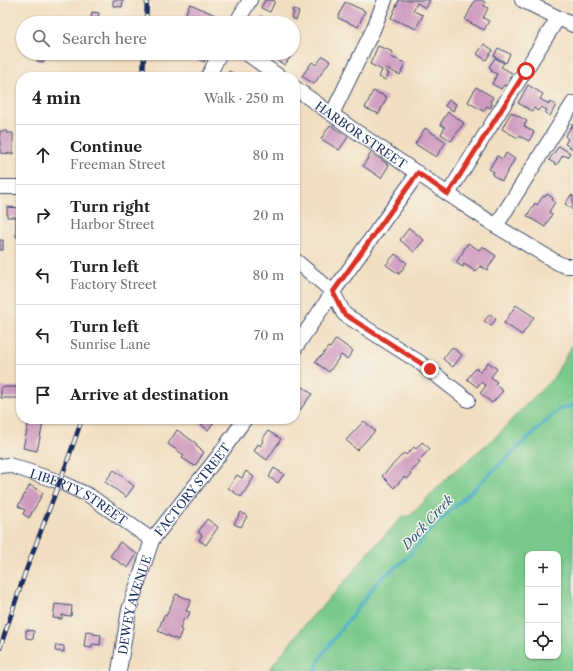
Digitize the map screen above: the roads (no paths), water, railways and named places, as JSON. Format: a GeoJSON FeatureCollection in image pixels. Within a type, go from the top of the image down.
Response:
{"type":"FeatureCollection","features":[{"type":"Feature","properties":{"kind":"street"},"geometry":{"type":"LineString","coordinates":[[240,16],[250,0]]}},
{"type":"Feature","properties":{"kind":"street"},"geometry":{"type":"LineString","coordinates":[[332,114],[373,30],[385,0]]}},
{"type":"Feature","properties":{"kind":"street"},"geometry":{"type":"LineString","coordinates":[[522,0],[573,25]]}},
{"type":"Feature","properties":{"kind":"street"},"geometry":{"type":"LineString","coordinates":[[448,194],[558,18]]}},
{"type":"Feature","properties":{"kind":"street"},"geometry":{"type":"LineString","coordinates":[[210,72],[216,60]]}},
{"type":"Feature","properties":{"kind":"street"},"geometry":{"type":"LineString","coordinates":[[256,60],[273,72]]}},
{"type":"Feature","properties":{"kind":"street","name":"HARBOR STREET"},"geometry":{"type":"LineString","coordinates":[[300,92],[496,226],[558,263],[565,266],[573,266]]}},
{"type":"Feature","properties":{"kind":"street"},"geometry":{"type":"LineString","coordinates":[[496,226],[573,103]]}},
{"type":"Feature","properties":{"kind":"street"},"geometry":{"type":"LineString","coordinates":[[300,341],[418,173]]}},
{"type":"Feature","properties":{"kind":"street"},"geometry":{"type":"LineString","coordinates":[[0,186],[16,187]]}},
{"type":"Feature","properties":{"kind":"street"},"geometry":{"type":"LineString","coordinates":[[300,264],[333,292],[344,314],[419,362],[468,400]]}},
{"type":"Feature","properties":{"kind":"street","name":"FACTORY STREET"},"geometry":{"type":"LineString","coordinates":[[152,540],[220,454],[241,424]]}},
{"type":"Feature","properties":{"kind":"street","name":"LIBERTY STREET"},"geometry":{"type":"LineString","coordinates":[[0,466],[9,465],[60,482],[90,496],[152,540]]}},
{"type":"Feature","properties":{"kind":"street","name":"DEWEY AVENUE"},"geometry":{"type":"LineString","coordinates":[[119,671],[129,610],[152,540]]}},
{"type":"Feature","properties":{"kind":"waterway","name":"Dock Creek"},"geometry":{"type":"LineString","coordinates":[[316,671],[322,655],[379,580],[405,560],[429,531],[558,410],[573,405]]}},
{"type":"Feature","properties":{"kind":"railway"},"geometry":{"type":"LineString","coordinates":[[146,16],[147,0]]}},
{"type":"Feature","properties":{"kind":"railway"},"geometry":{"type":"LineString","coordinates":[[143,72],[144,60]]}},
{"type":"Feature","properties":{"kind":"railway"},"geometry":{"type":"LineString","coordinates":[[0,648],[25,573],[80,424]]}}]}
